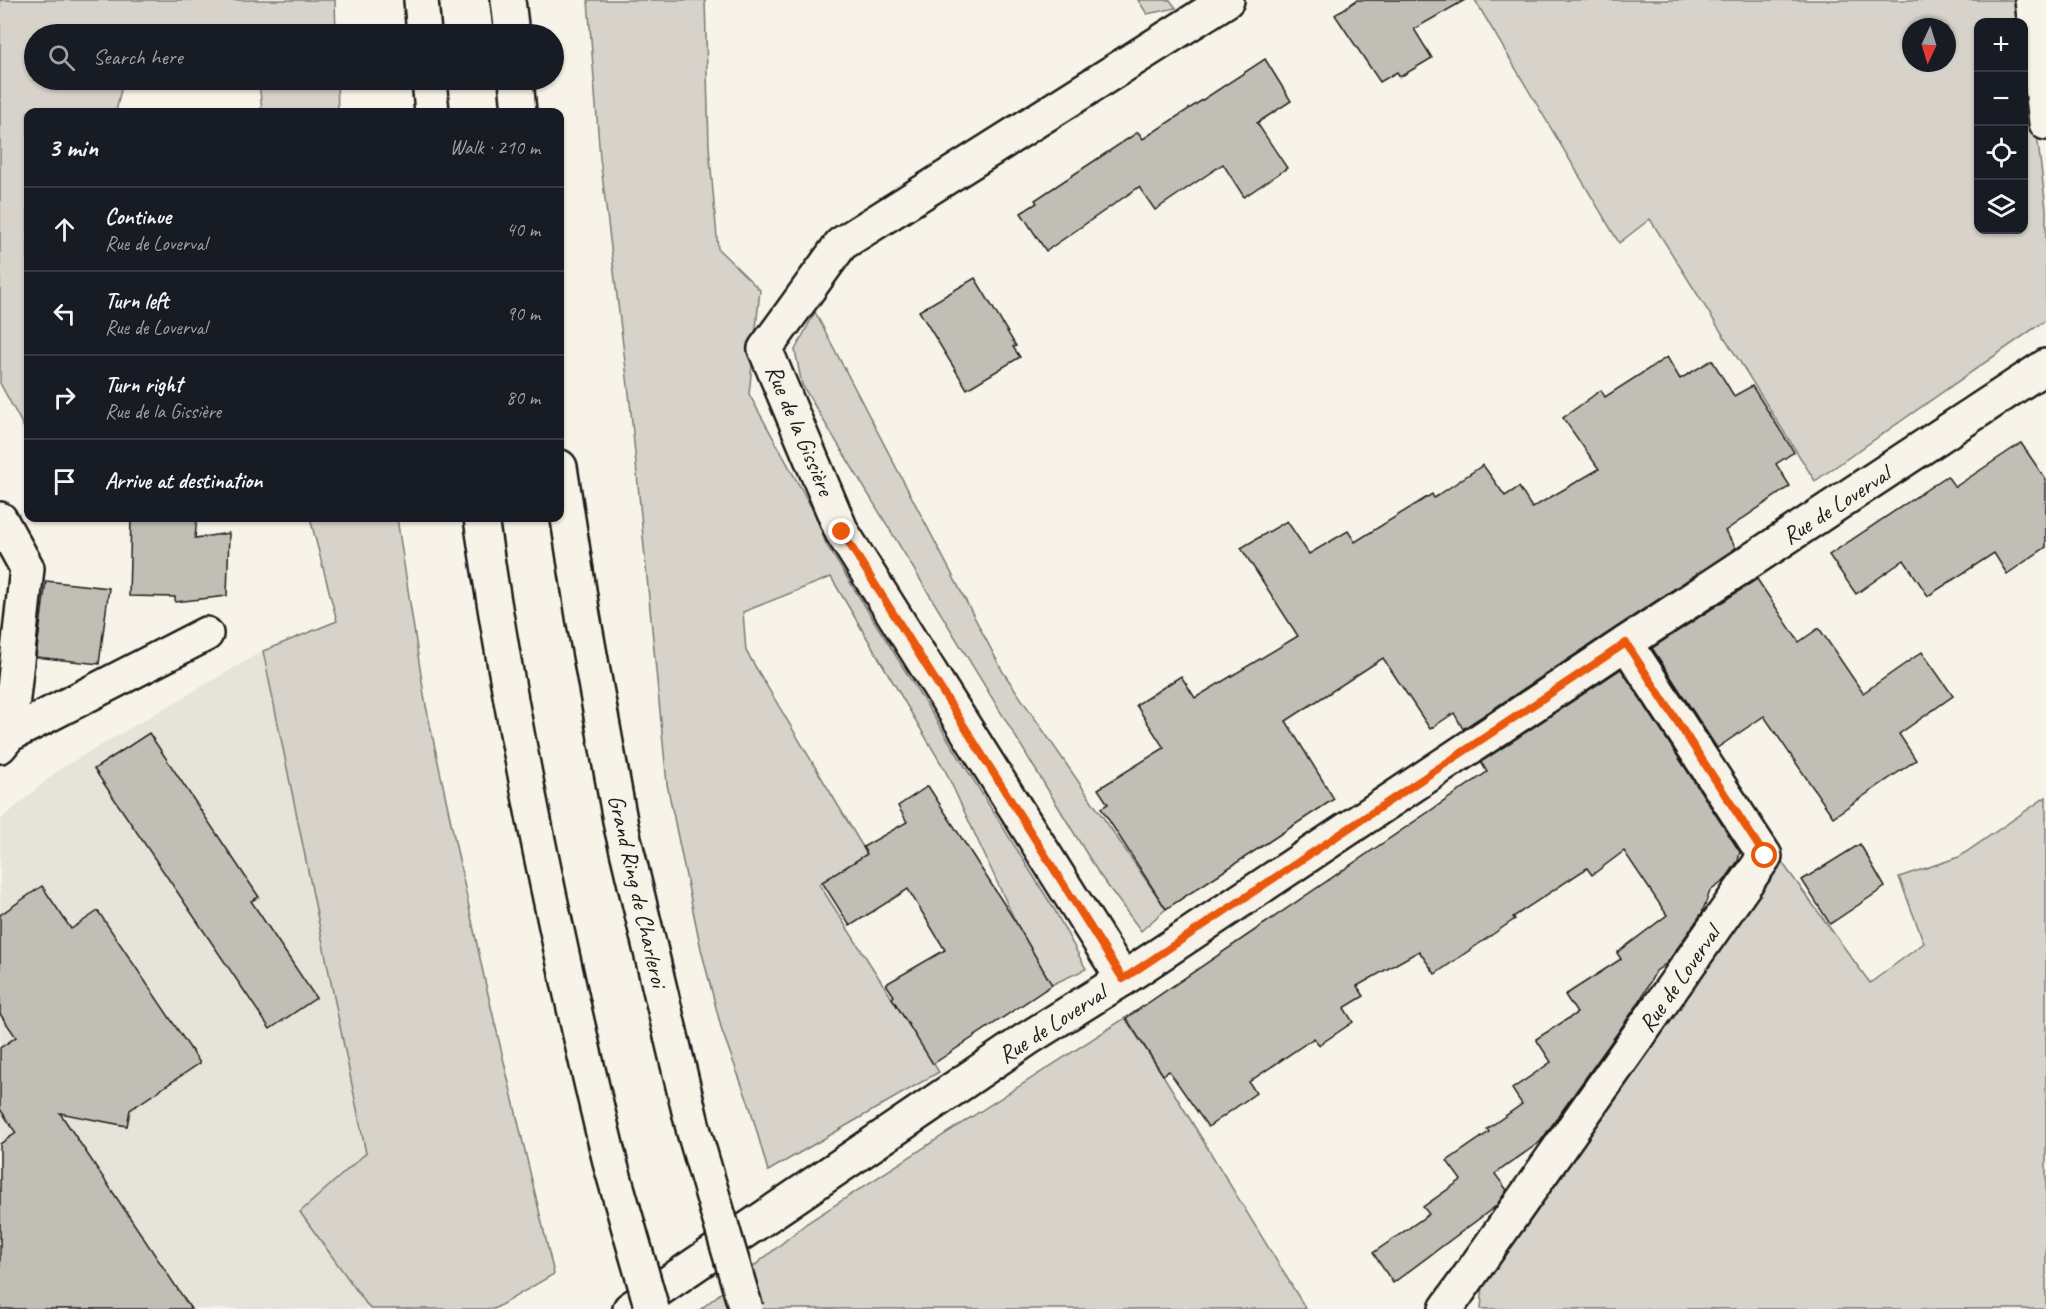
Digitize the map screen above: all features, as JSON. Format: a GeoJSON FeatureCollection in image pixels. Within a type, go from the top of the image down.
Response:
{"type":"FeatureCollection","features":[{"type":"Feature","properties":{"kind":"main road"},"geometry":{"type":"LineString","coordinates":[[421,0],[423,24]]}},
{"type":"Feature","properties":{"kind":"main road"},"geometry":{"type":"LineString","coordinates":[[508,0],[511,24]]}},
{"type":"Feature","properties":{"kind":"main road","name":"Rue de la Gissière"},"geometry":{"type":"LineString","coordinates":[[1123,979],[842,532],[765,349],[841,244],[1227,0]]}},
{"type":"Feature","properties":{"kind":"main road"},"geometry":{"type":"LineString","coordinates":[[2032,0],[2046,123]]}},
{"type":"Feature","properties":{"kind":"main road"},"geometry":{"type":"LineString","coordinates":[[430,90],[432,108]]}},
{"type":"Feature","properties":{"kind":"main road"},"geometry":{"type":"LineString","coordinates":[[517,90],[519,108]]}},
{"type":"Feature","properties":{"kind":"main road","name":"Rue de Loverval"},"geometry":{"type":"LineString","coordinates":[[630,1309],[1027,1039],[1123,979],[2046,366]]}},
{"type":"Feature","properties":{"kind":"main road","name":"Grand Ring de Charleroi"},"geometry":{"type":"LineString","coordinates":[[564,493],[583,616],[621,826],[694,1132],[746,1309]]}},
{"type":"Feature","properties":{"kind":"main road"},"geometry":{"type":"LineString","coordinates":[[0,519],[27,568],[5,740]]}},
{"type":"Feature","properties":{"kind":"main road"},"geometry":{"type":"LineString","coordinates":[[482,522],[498,636],[566,979],[610,1166],[652,1309]]}},
{"type":"Feature","properties":{"kind":"main road"},"geometry":{"type":"LineString","coordinates":[[5,740],[206,634]]}},
{"type":"Feature","properties":{"kind":"main road","name":"Rue de Loverval"},"geometry":{"type":"LineString","coordinates":[[1446,1309],[1765,856],[1626,643]]}},
{"type":"Feature","properties":{"kind":"shaded area"},"geometry":{"type":"Polygon","coordinates":[[[0,0],[335,0],[336,24],[24,24],[24,90],[121,90],[117,108],[24,108],[24,428],[0,383],[0,0]]]}},
{"type":"Feature","properties":{"kind":"shaded area"},"geometry":{"type":"Polygon","coordinates":[[[588,0],[705,0],[709,146],[718,249],[760,290],[749,394],[815,514],[826,544],[1054,909],[1086,969],[1051,985],[1018,927],[945,770],[831,577],[743,612],[746,651],[870,859],[819,884],[939,1072],[768,1171],[750,1107],[722,1031],[701,949],[667,784],[630,402],[600,158],[588,0]]]}},
{"type":"Feature","properties":{"kind":"shaded area"},"geometry":{"type":"Polygon","coordinates":[[[1138,0],[1170,0],[1176,8],[1147,14],[1138,0]]]}},
{"type":"Feature","properties":{"kind":"shaded area"},"geometry":{"type":"Polygon","coordinates":[[[1475,0],[2020,0],[2022,18],[1974,18],[1974,234],[2028,234],[2028,58],[2046,209],[2046,320],[1815,481],[1650,219],[1619,243],[1475,0]]]}},
{"type":"Feature","properties":{"kind":"shaded area"},"geometry":{"type":"Polygon","coordinates":[[[260,90],[337,90],[338,108],[262,108],[260,90]]]}},
{"type":"Feature","properties":{"kind":"shaded area"},"geometry":{"type":"Polygon","coordinates":[[[815,312],[1003,672],[1166,909],[1141,931],[1099,874],[802,385],[795,350],[815,312]]]}},
{"type":"Feature","properties":{"kind":"shaded area"},"geometry":{"type":"Polygon","coordinates":[[[311,522],[398,522],[425,701],[484,977],[554,1274],[494,1309],[370,1309],[300,1212],[366,1153],[263,651],[337,621],[311,522]]]}},
{"type":"Feature","properties":{"kind":"shaded area"},"geometry":{"type":"Polygon","coordinates":[[[263,651],[366,1154],[300,1212],[370,1309],[0,1309],[0,820],[60,769],[263,651]]]}},
{"type":"Feature","properties":{"kind":"shaded area"},"geometry":{"type":"Polygon","coordinates":[[[2046,797],[2046,1309],[1481,1309],[1483,1285],[1653,1047],[1779,858],[1870,983],[1924,943],[1899,877],[1959,857],[2046,797]]]}},
{"type":"Feature","properties":{"kind":"shaded area"},"geometry":{"type":"Polygon","coordinates":[[[1125,1018],[1163,1075],[1306,1309],[701,1309],[807,1223],[1125,1018]]]}},
{"type":"Feature","properties":{"kind":"building"},"geometry":{"type":"Polygon","coordinates":[[[1357,0],[1465,0],[1414,29],[1432,58],[1400,77],[1397,72],[1380,82],[1335,15],[1357,0]]]}},
{"type":"Feature","properties":{"kind":"building"},"geometry":{"type":"Polygon","coordinates":[[[1265,59],[1291,101],[1257,123],[1287,168],[1244,197],[1223,164],[1155,210],[1139,187],[1046,251],[1021,213],[1037,203],[1035,200],[1138,132],[1143,139],[1265,59]]]}},
{"type":"Feature","properties":{"kind":"building"},"geometry":{"type":"Polygon","coordinates":[[[975,278],[1016,346],[1013,347],[1020,357],[967,389],[919,311],[975,278]]]}},
{"type":"Feature","properties":{"kind":"building"},"geometry":{"type":"Polygon","coordinates":[[[1667,357],[1680,379],[1712,360],[1734,396],[1752,386],[1794,452],[1776,464],[1790,486],[1725,531],[1736,548],[1463,729],[1454,713],[1430,729],[1383,658],[1286,721],[1334,799],[1166,909],[1101,808],[1108,804],[1098,789],[1164,748],[1136,705],[1181,676],[1195,698],[1298,636],[1241,548],[1287,521],[1309,554],[1348,531],[1355,542],[1432,494],[1434,498],[1483,465],[1505,496],[1519,487],[1532,508],[1599,469],[1563,418],[1601,390],[1605,397],[1667,357]]]}},
{"type":"Feature","properties":{"kind":"building"},"geometry":{"type":"Polygon","coordinates":[[[2021,443],[2046,480],[2046,547],[2007,574],[1994,553],[1928,596],[1904,560],[1856,594],[1829,555],[1947,476],[1955,487],[2021,443]]]}},
{"type":"Feature","properties":{"kind":"building"},"geometry":{"type":"Polygon","coordinates":[[[131,522],[197,522],[195,538],[229,533],[227,596],[175,602],[175,597],[129,596],[131,522]]]}},
{"type":"Feature","properties":{"kind":"building"},"geometry":{"type":"Polygon","coordinates":[[[1757,579],[1799,642],[1819,628],[1863,693],[1922,652],[1953,696],[1899,734],[1916,760],[1833,817],[1764,716],[1717,748],[1652,648],[1757,579]]]}},
{"type":"Feature","properties":{"kind":"building"},"geometry":{"type":"Polygon","coordinates":[[[46,581],[109,588],[99,664],[36,657],[46,581]]]}},
{"type":"Feature","properties":{"kind":"building"},"geometry":{"type":"Polygon","coordinates":[[[1621,669],[1740,852],[1738,861],[1724,881],[1710,891],[1702,913],[1667,963],[1656,971],[1638,1004],[1540,1142],[1495,1174],[1507,1190],[1496,1206],[1393,1283],[1373,1253],[1429,1214],[1423,1207],[1461,1180],[1447,1161],[1489,1132],[1487,1129],[1522,1104],[1512,1089],[1551,1062],[1536,1039],[1577,1013],[1565,995],[1621,959],[1617,953],[1667,915],[1624,851],[1592,875],[1587,868],[1513,917],[1515,919],[1435,974],[1419,951],[1357,986],[1364,996],[1344,1008],[1353,1022],[1319,1045],[1314,1038],[1249,1082],[1256,1093],[1208,1127],[1169,1071],[1163,1075],[1126,1018],[1487,772],[1481,762],[1621,669]]]}},
{"type":"Feature","properties":{"kind":"building"},"geometry":{"type":"Polygon","coordinates":[[[149,733],[259,897],[251,901],[316,998],[270,1029],[94,769],[149,733]]]}},
{"type":"Feature","properties":{"kind":"building"},"geometry":{"type":"Polygon","coordinates":[[[928,786],[1015,921],[1052,985],[933,1064],[892,998],[894,996],[886,984],[945,950],[908,889],[850,926],[822,882],[867,854],[863,847],[907,822],[898,806],[928,786]]]}},
{"type":"Feature","properties":{"kind":"building"},"geometry":{"type":"Polygon","coordinates":[[[1860,844],[1885,887],[1830,924],[1802,880],[1860,844]]]}},
{"type":"Feature","properties":{"kind":"building"},"geometry":{"type":"Polygon","coordinates":[[[42,886],[71,929],[98,911],[200,1063],[130,1110],[127,1126],[60,1113],[191,1309],[0,1309],[0,1144],[16,1133],[0,1109],[0,1048],[16,1037],[0,1014],[0,915],[42,886]]]}},
{"type":"Feature","properties":{"kind":"route"},"geometry":{"type":"LineString","coordinates":[[842,532],[1123,979],[1626,643],[1765,856]]}}]}
